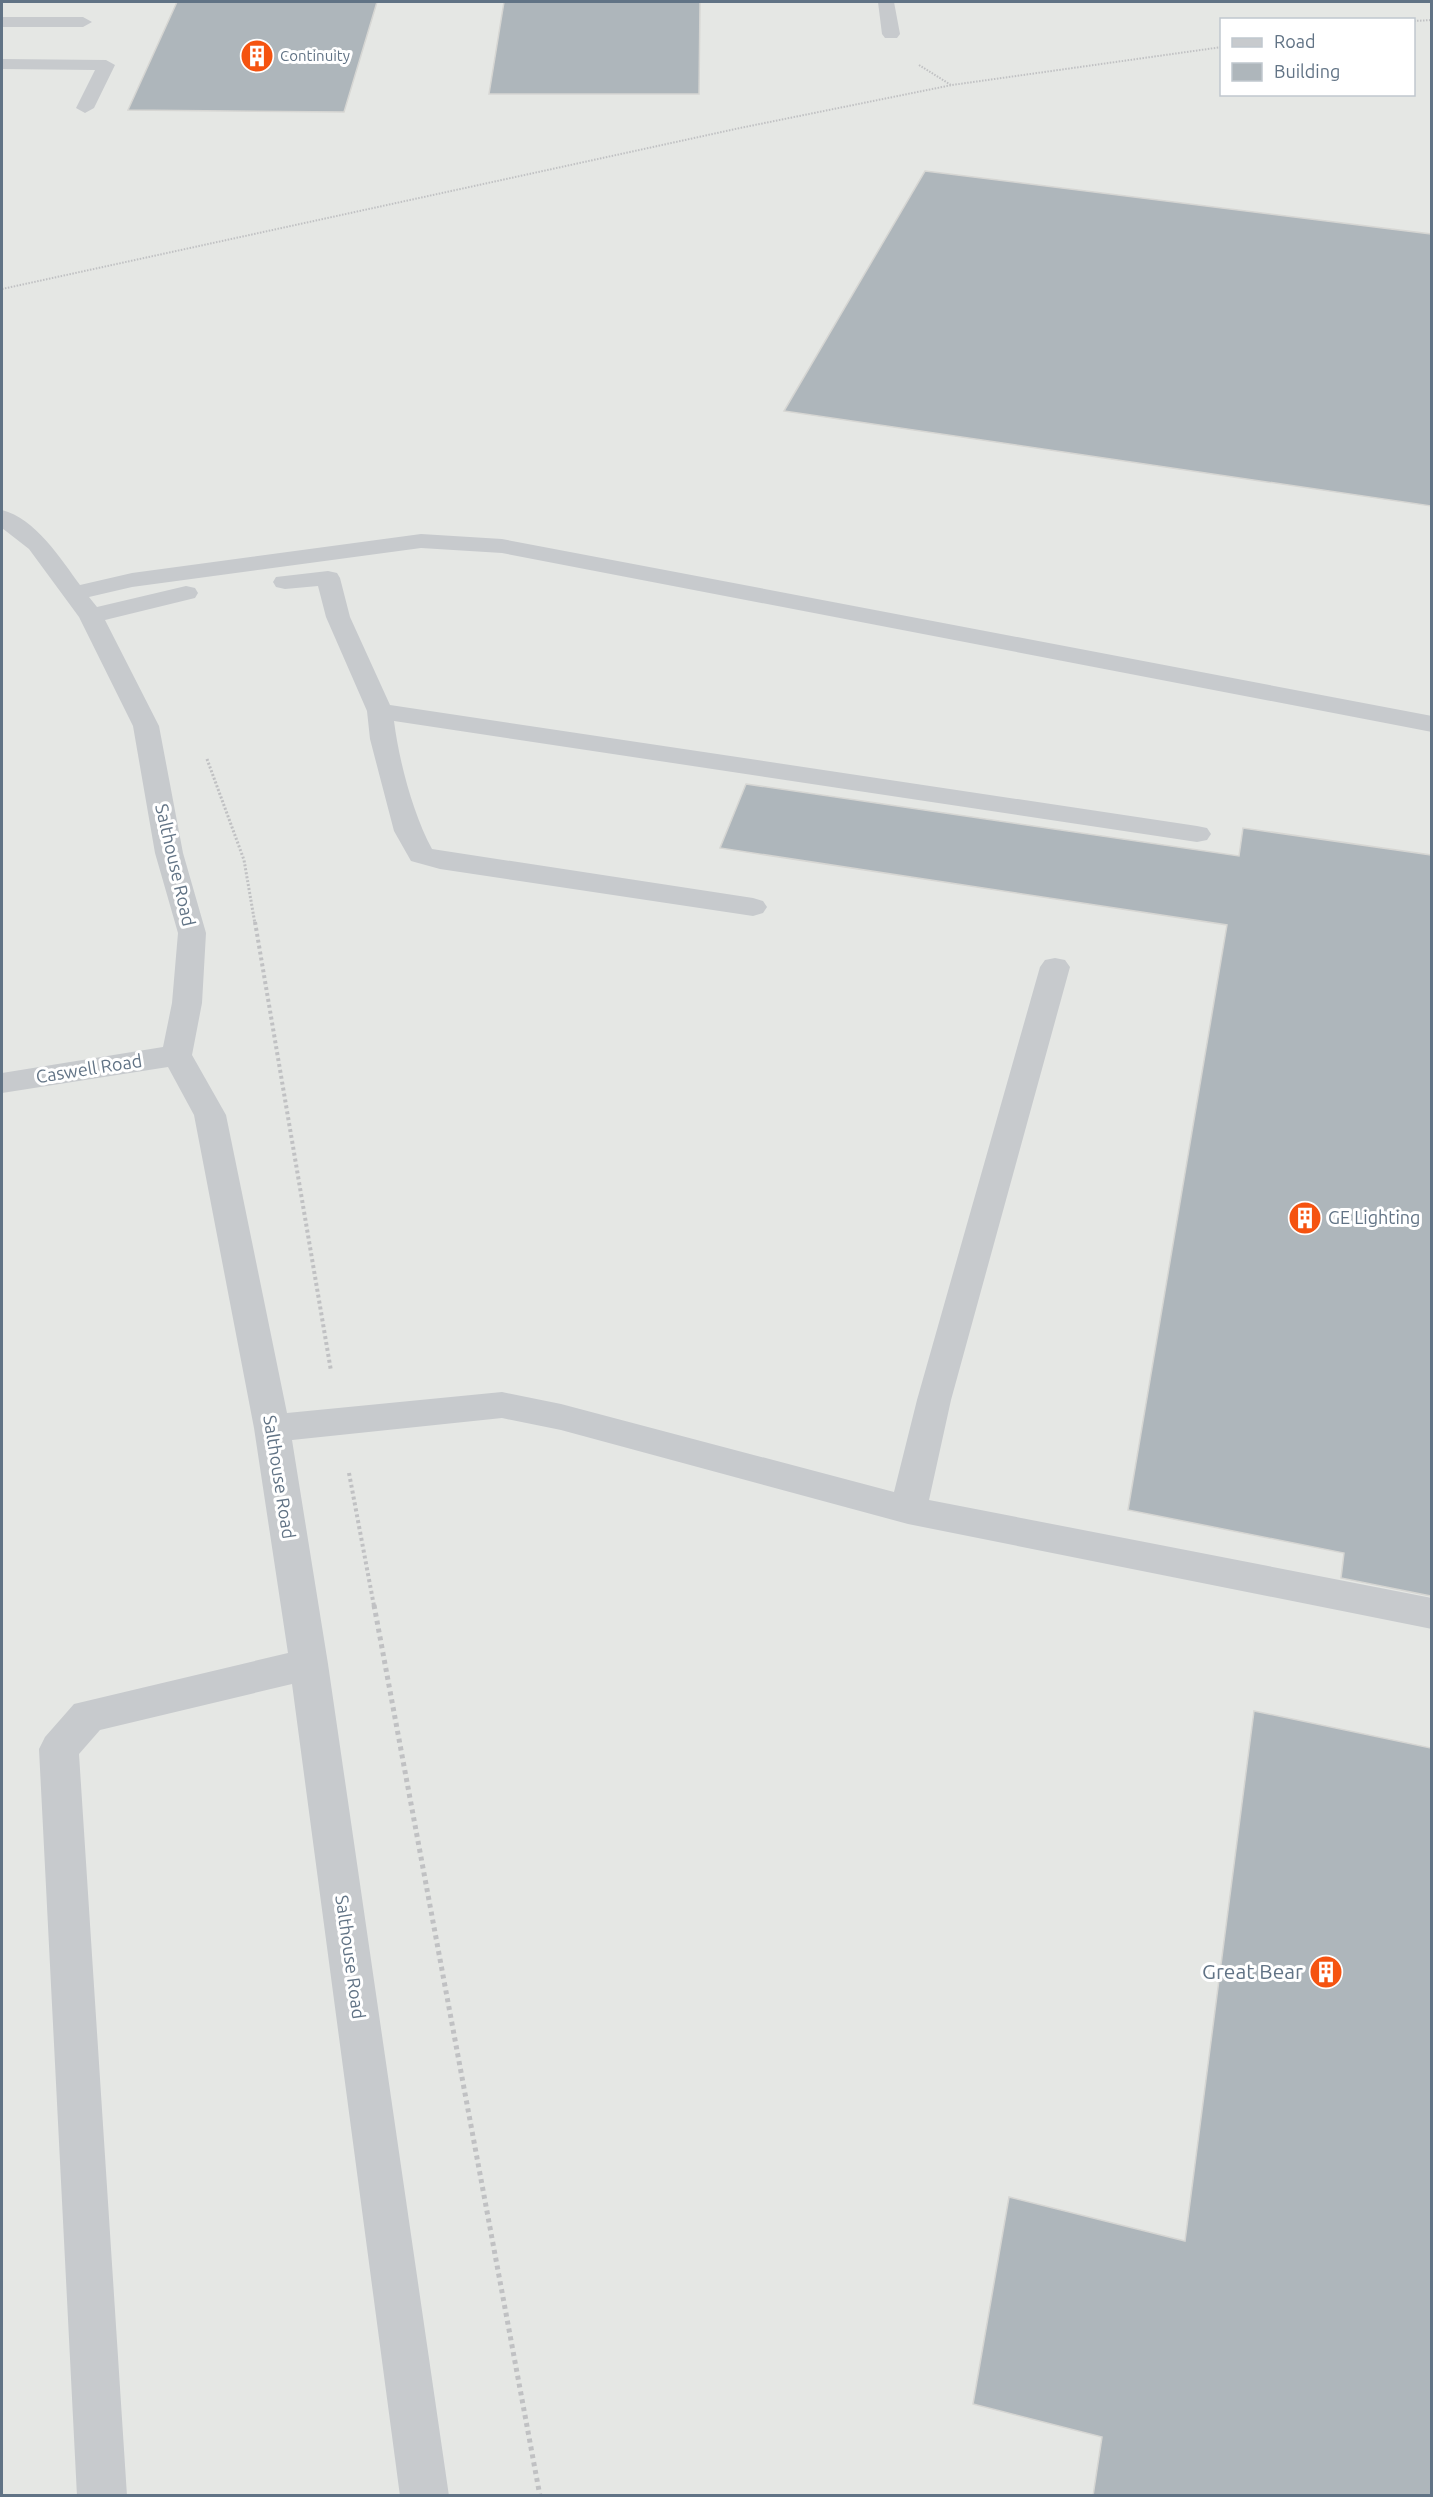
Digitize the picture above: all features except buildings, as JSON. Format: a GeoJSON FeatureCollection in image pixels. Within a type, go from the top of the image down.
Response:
{"type":"FeatureCollection","features":[{"type":"Feature","properties":{"kind":"street"},"geometry":{"type":"LineString","coordinates":[[886,2],[891,34]]}},
{"type":"Feature","properties":{"kind":"street"},"geometry":{"type":"LineString","coordinates":[[2,22],[83,22]]}},
{"type":"Feature","properties":{"kind":"street"},"geometry":{"type":"LineString","coordinates":[[2,64],[106,65],[85,108]]}},
{"type":"Feature","properties":{"kind":"street","name":"Salthouse Road"},"geometry":{"type":"LineString","coordinates":[[2,517],[37,544],[83,604],[146,726],[169,853],[192,933],[188,1003],[177,1055],[210,1115],[272,1428],[309,1664],[425,2496]]}},
{"type":"Feature","properties":{"kind":"street"},"geometry":{"type":"LineString","coordinates":[[83,604],[132,580],[421,541],[502,546],[1431,724]]}},
{"type":"Feature","properties":{"kind":"street"},"geometry":{"type":"LineString","coordinates":[[83,604],[328,578],[338,617],[380,711],[383,740],[408,831],[421,855],[440,860],[753,907]]}},
{"type":"Feature","properties":{"kind":"street"},"geometry":{"type":"LineString","coordinates":[[380,711],[1197,834]]}},
{"type":"Feature","properties":{"kind":"street"},"geometry":{"type":"LineString","coordinates":[[908,1510],[934,1400],[1055,967]]}},
{"type":"Feature","properties":{"kind":"street","name":"Caswell Road"},"geometry":{"type":"LineString","coordinates":[[2,1083],[177,1055]]}},
{"type":"Feature","properties":{"kind":"street"},"geometry":{"type":"LineString","coordinates":[[272,1428],[502,1406],[561,1417],[908,1510],[1431,1614]]}},
{"type":"Feature","properties":{"kind":"street"},"geometry":{"type":"LineString","coordinates":[[102,2496],[59,1749],[88,1716],[309,1664]]}},
{"type":"Feature","properties":{"kind":"path"},"geometry":{"type":"LineString","coordinates":[[1415,21],[1431,20]]}},
{"type":"Feature","properties":{"kind":"path"},"geometry":{"type":"LineString","coordinates":[[2,289],[740,128],[952,85],[1220,47]]}},
{"type":"Feature","properties":{"kind":"shaded area"},"geometry":{"type":"Polygon","coordinates":[[[2,2],[1431,2],[1431,2495],[2,2495],[2,2]]]}},
{"type":"Feature","properties":{"kind":"place","name":"Continuity"},"geometry":{"type":"Point","coordinates":[257,56]}},
{"type":"Feature","properties":{"kind":"place","name":"GE Lighting"},"geometry":{"type":"Point","coordinates":[1305,1218]}},
{"type":"Feature","properties":{"kind":"place","name":"Great Bear"},"geometry":{"type":"Point","coordinates":[1326,1972]}}]}
